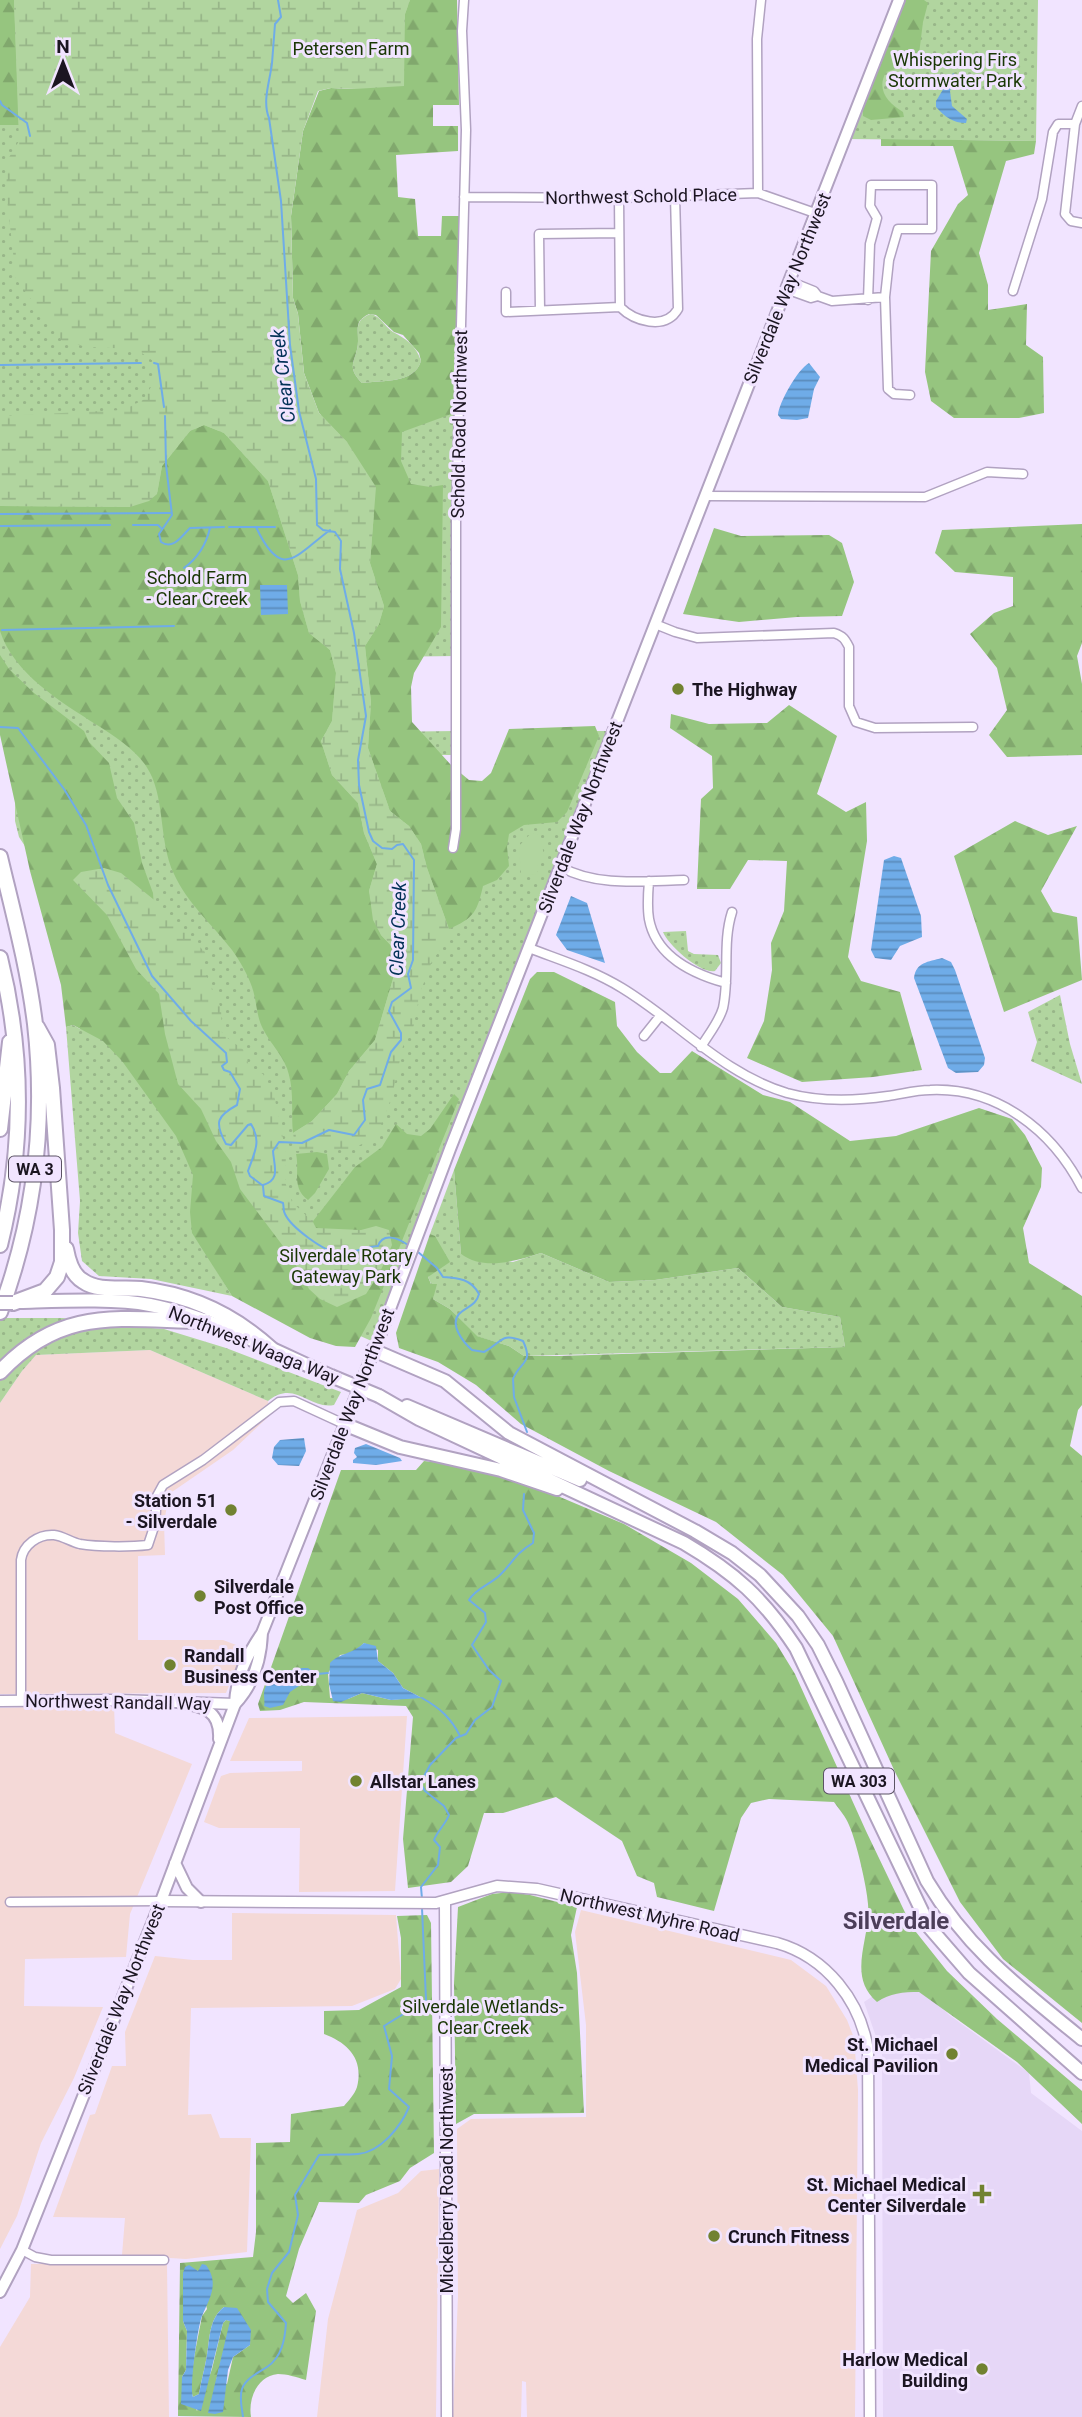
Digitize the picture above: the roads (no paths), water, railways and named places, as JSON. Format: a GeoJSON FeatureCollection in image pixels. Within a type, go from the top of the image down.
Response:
{"type":"FeatureCollection","features":[{"type":"Feature","properties":{"kind":"highway","name":"WA 3"},"geometry":{"type":"LineString","coordinates":[[0,857],[24,959],[34,1022],[40,1100],[32,1198],[22,1245],[0,1312]]}},
{"type":"Feature","properties":{"kind":"highway","name":"WA 3"},"geometry":{"type":"LineString","coordinates":[[0,958],[18,1056],[19,1125],[12,1188],[0,1245]]}},
{"type":"Feature","properties":{"kind":"highway"},"geometry":{"type":"LineString","coordinates":[[0,1129],[11,1013]]}},
{"type":"Feature","properties":{"kind":"highway"},"geometry":{"type":"LineString","coordinates":[[7,1303],[39,1298],[55,1281],[61,1268],[62,1230],[47,1045],[34,1022]]}},
{"type":"Feature","properties":{"kind":"highway"},"geometry":{"type":"LineString","coordinates":[[62,1230],[71,1267],[83,1282],[100,1287],[146,1290],[196,1302],[239,1322],[271,1349]]}},
{"type":"Feature","properties":{"kind":"highway","name":"Northwest Waaga Way"},"geometry":{"type":"LineString","coordinates":[[39,1298],[139,1303],[204,1321],[379,1396]]}},
{"type":"Feature","properties":{"kind":"highway"},"geometry":{"type":"LineString","coordinates":[[0,1372],[20,1351],[42,1336],[77,1323],[101,1320],[204,1321]]}},
{"type":"Feature","properties":{"kind":"highway"},"geometry":{"type":"LineString","coordinates":[[373,1350],[444,1381],[509,1433],[651,1510]]}},
{"type":"Feature","properties":{"kind":"highway","name":"WA 303"},"geometry":{"type":"LineString","coordinates":[[379,1396],[424,1411],[651,1510],[732,1553],[760,1575],[798,1616],[818,1645],[927,1881],[943,1909],[973,1946],[1000,1972],[1082,2039]]}},
{"type":"Feature","properties":{"kind":"highway","name":"WA 303"},"geometry":{"type":"LineString","coordinates":[[379,1396],[419,1419],[684,1543],[720,1564],[751,1590],[775,1616],[796,1648],[930,1928],[969,1973],[1082,2073]]}},
{"type":"Feature","properties":{"kind":"highway"},"geometry":{"type":"LineString","coordinates":[[344,1424],[400,1447],[501,1470],[620,1512]]}},
{"type":"Feature","properties":{"kind":"main road","name":"Silverdale Way Northwest"},"geometry":{"type":"LineString","coordinates":[[0,2292],[22,2250],[161,1901],[235,1704],[236,1686],[250,1651],[262,1633],[899,0]]}},
{"type":"Feature","properties":{"kind":"main road"},"geometry":{"type":"LineString","coordinates":[[172,1701],[213,1713],[220,1732],[217,1752]]}},
{"type":"Feature","properties":{"kind":"main road"},"geometry":{"type":"LineString","coordinates":[[175,1863],[187,1888],[201,1902]]}},
{"type":"Feature","properties":{"kind":"street","name":"Schold Road Northwest"},"geometry":{"type":"LineString","coordinates":[[453,848],[456,830],[456,521],[466,109],[462,31],[464,0]]}},
{"type":"Feature","properties":{"kind":"street"},"geometry":{"type":"LineString","coordinates":[[758,194],[757,39],[761,0]]}},
{"type":"Feature","properties":{"kind":"street"},"geometry":{"type":"LineString","coordinates":[[1082,106],[1075,124],[1065,214],[1071,221],[1082,223]]}},
{"type":"Feature","properties":{"kind":"street"},"geometry":{"type":"LineString","coordinates":[[1013,291],[1042,199],[1053,132],[1058,124],[1075,124]]}},
{"type":"Feature","properties":{"kind":"street"},"geometry":{"type":"LineString","coordinates":[[868,300],[870,244],[877,218],[870,206],[871,185],[932,185],[932,229],[898,229],[888,260],[885,297],[888,388],[894,394],[909,395]]}},
{"type":"Feature","properties":{"kind":"street","name":"Northwest Schold Place"},"geometry":{"type":"LineString","coordinates":[[464,197],[619,198],[758,194],[816,213]]}},
{"type":"Feature","properties":{"kind":"street"},"geometry":{"type":"LineString","coordinates":[[619,198],[620,307],[629,317],[658,322],[674,315],[678,309],[675,196]]}},
{"type":"Feature","properties":{"kind":"street"},"geometry":{"type":"LineString","coordinates":[[540,310],[539,234],[619,233]]}},
{"type":"Feature","properties":{"kind":"street"},"geometry":{"type":"LineString","coordinates":[[787,285],[811,298],[818,296],[832,301],[885,297]]}},
{"type":"Feature","properties":{"kind":"street"},"geometry":{"type":"LineString","coordinates":[[506,292],[506,312],[620,307]]}},
{"type":"Feature","properties":{"kind":"street"},"geometry":{"type":"LineString","coordinates":[[705,496],[925,497],[988,472],[1023,474]]}},
{"type":"Feature","properties":{"kind":"street"},"geometry":{"type":"LineString","coordinates":[[655,624],[698,638],[840,635],[849,647],[849,706],[856,722],[875,728],[973,727]]}},
{"type":"Feature","properties":{"kind":"street"},"geometry":{"type":"LineString","coordinates":[[561,867],[577,876],[649,881],[684,880]]}},
{"type":"Feature","properties":{"kind":"street"},"geometry":{"type":"LineString","coordinates":[[649,881],[649,921],[656,938],[670,956],[688,970],[726,983]]}},
{"type":"Feature","properties":{"kind":"street"},"geometry":{"type":"LineString","coordinates":[[701,1047],[722,1010],[726,983],[726,930],[732,912]]}},
{"type":"Feature","properties":{"kind":"street"},"geometry":{"type":"LineString","coordinates":[[529,948],[612,982],[701,1047],[757,1081],[790,1094],[845,1100],[932,1090],[980,1096],[1011,1110],[1036,1128],[1051,1142],[1082,1188]]}},
{"type":"Feature","properties":{"kind":"street"},"geometry":{"type":"LineString","coordinates":[[644,1036],[660,1016]]}},
{"type":"Feature","properties":{"kind":"street"},"geometry":{"type":"LineString","coordinates":[[21,1700],[20,1560],[23,1550],[30,1543],[39,1537],[55,1535],[82,1544],[148,1545],[154,1531],[157,1496],[163,1485],[214,1453],[279,1402],[294,1401],[344,1424]]}},
{"type":"Feature","properties":{"kind":"street","name":"Northwest Randall Way"},"geometry":{"type":"LineString","coordinates":[[0,1700],[235,1704]]}},
{"type":"Feature","properties":{"kind":"street","name":"Northwest Myhre Road"},"geometry":{"type":"LineString","coordinates":[[9,1902],[427,1903],[445,1902],[497,1886],[537,1889],[784,1945],[817,1964],[842,1986],[854,2004],[863,2027],[870,2068],[870,2417]]}},
{"type":"Feature","properties":{"kind":"street","name":"Mickelberry Road Northwest"},"geometry":{"type":"LineString","coordinates":[[445,1902],[447,2417]]}},
{"type":"Feature","properties":{"kind":"street"},"geometry":{"type":"LineString","coordinates":[[22,2250],[34,2257],[51,2260],[164,2260]]}},
{"type":"Feature","properties":{"kind":"water"},"geometry":{"type":"Polygon","coordinates":[[[953,73],[956,75],[950,91],[952,106],[967,119],[966,123],[950,119],[936,107],[936,101],[953,73]]]}},
{"type":"Feature","properties":{"kind":"water"},"geometry":{"type":"Polygon","coordinates":[[[809,363],[820,377],[814,389],[808,418],[781,419],[778,415],[785,394],[809,363]]]}},
{"type":"Feature","properties":{"kind":"water"},"geometry":{"type":"Polygon","coordinates":[[[260,585],[287,585],[288,614],[261,615],[260,585]]]}},
{"type":"Feature","properties":{"kind":"water"},"geometry":{"type":"Polygon","coordinates":[[[894,856],[901,858],[921,916],[922,937],[900,946],[891,960],[875,958],[871,950],[884,860],[894,856]]]}},
{"type":"Feature","properties":{"kind":"water"},"geometry":{"type":"Polygon","coordinates":[[[571,896],[587,903],[605,963],[567,950],[556,935],[571,896]]]}},
{"type":"Feature","properties":{"kind":"water"},"geometry":{"type":"Polygon","coordinates":[[[942,958],[951,962],[955,970],[985,1058],[984,1065],[978,1072],[956,1073],[948,1068],[914,978],[920,966],[942,958]]]}},
{"type":"Feature","properties":{"kind":"water"},"geometry":{"type":"Polygon","coordinates":[[[304,1438],[306,1451],[299,1466],[278,1465],[272,1458],[274,1447],[280,1440],[304,1438]]]}},
{"type":"Feature","properties":{"kind":"water"},"geometry":{"type":"Polygon","coordinates":[[[366,1444],[402,1461],[376,1465],[353,1463],[357,1457],[355,1448],[366,1444]]]}},
{"type":"Feature","properties":{"kind":"water"},"geometry":{"type":"Polygon","coordinates":[[[364,1643],[376,1646],[378,1661],[393,1673],[403,1688],[422,1698],[391,1700],[362,1693],[341,1702],[333,1701],[329,1684],[330,1663],[364,1643]]]}},
{"type":"Feature","properties":{"kind":"water"},"geometry":{"type":"Polygon","coordinates":[[[308,1668],[317,1674],[290,1692],[283,1705],[270,1708],[264,1706],[265,1689],[272,1679],[308,1668]]]}},
{"type":"Feature","properties":{"kind":"water"},"geometry":{"type":"Polygon","coordinates":[[[202,2264],[206,2265],[210,2272],[213,2285],[198,2331],[193,2397],[199,2394],[211,2329],[219,2312],[224,2307],[237,2308],[251,2330],[250,2345],[233,2357],[228,2370],[223,2412],[215,2414],[208,2413],[230,2321],[223,2323],[201,2411],[181,2404],[182,2377],[186,2370],[187,2331],[183,2321],[183,2273],[189,2265],[198,2271],[202,2264]]]}},
{"type":"Feature","properties":{"kind":"waterway","name":"Clear Creek"},"geometry":{"type":"LineString","coordinates":[[263,1185],[269,1183],[274,1176],[273,1151],[279,1142],[302,1143],[329,1130],[354,1135],[365,1120],[363,1100],[367,1089],[380,1085],[391,1052],[401,1040],[401,1033],[389,1011],[392,1002],[411,988],[408,974],[413,960],[414,860],[403,844],[392,849],[382,848],[373,841],[369,832],[359,785],[358,760],[366,716],[354,633],[340,569],[341,541],[335,532],[323,530],[317,525],[316,479],[299,411],[290,345],[281,201],[266,105],[275,24],[281,17],[278,0]]}},
{"type":"Feature","properties":{"kind":"waterway"},"geometry":{"type":"LineString","coordinates":[[0,101],[27,123],[30,136]]}},
{"type":"Feature","properties":{"kind":"waterway"},"geometry":{"type":"LineString","coordinates":[[0,365],[141,363]]}},
{"type":"Feature","properties":{"kind":"waterway"},"geometry":{"type":"LineString","coordinates":[[154,363],[158,364],[164,407]]}},
{"type":"Feature","properties":{"kind":"waterway"},"geometry":{"type":"LineString","coordinates":[[165,416],[166,465],[172,515],[159,534],[161,542],[173,543],[190,528],[224,527]]}},
{"type":"Feature","properties":{"kind":"waterway"},"geometry":{"type":"LineString","coordinates":[[0,514],[170,513]]}},
{"type":"Feature","properties":{"kind":"waterway"},"geometry":{"type":"LineString","coordinates":[[0,526],[110,525]]}},
{"type":"Feature","properties":{"kind":"waterway"},"geometry":{"type":"LineString","coordinates":[[133,525],[158,525],[162,529]]}},
{"type":"Feature","properties":{"kind":"waterway"},"geometry":{"type":"LineString","coordinates":[[229,527],[275,527]]}},
{"type":"Feature","properties":{"kind":"waterway"},"geometry":{"type":"LineString","coordinates":[[256,527],[265,544],[282,559],[298,555],[330,530]]}},
{"type":"Feature","properties":{"kind":"waterway"},"geometry":{"type":"LineString","coordinates":[[184,568],[201,551],[210,528]]}},
{"type":"Feature","properties":{"kind":"waterway"},"geometry":{"type":"LineString","coordinates":[[2,630],[174,626]]}},
{"type":"Feature","properties":{"kind":"waterway"},"geometry":{"type":"LineString","coordinates":[[0,727],[18,728],[64,789],[86,825],[108,885],[152,976],[191,1021],[226,1053],[227,1062],[222,1066],[230,1072],[240,1089],[237,1105],[220,1120],[220,1130],[226,1144],[231,1145],[251,1124],[256,1142],[248,1171],[250,1176],[262,1185]]}},
{"type":"Feature","properties":{"kind":"waterway","name":"Clear Creek"},"geometry":{"type":"LineString","coordinates":[[263,1186],[264,1196],[283,1203],[284,1213],[294,1225],[317,1244],[333,1252],[349,1252],[378,1246],[387,1238],[408,1245]]}},
{"type":"Feature","properties":{"kind":"waterway","name":"Clear Creek"},"geometry":{"type":"LineString","coordinates":[[418,1252],[437,1268],[443,1277],[464,1280],[479,1294],[456,1318],[457,1328],[472,1350],[484,1352],[506,1338],[523,1341],[527,1358],[513,1379],[514,1397],[527,1432]]}},
{"type":"Feature","properties":{"kind":"waterway","name":"Clear Creek"},"geometry":{"type":"LineString","coordinates":[[422,1899],[421,1887],[438,1865],[440,1847],[434,1840],[449,1815],[444,1806],[425,1791],[422,1780],[430,1765],[456,1738],[466,1734],[475,1720],[492,1707],[501,1681],[489,1670],[472,1645],[486,1622],[485,1613],[469,1600],[533,1543],[534,1533],[523,1510],[524,1494]]}},
{"type":"Feature","properties":{"kind":"waterway"},"geometry":{"type":"LineString","coordinates":[[317,1674],[328,1673]]}},
{"type":"Feature","properties":{"kind":"waterway"},"geometry":{"type":"LineString","coordinates":[[422,1698],[444,1714],[460,1736]]}},
{"type":"Feature","properties":{"kind":"waterway","name":"Clear Creek"},"geometry":{"type":"LineString","coordinates":[[243,2417],[241,2396],[244,2385],[272,2363],[284,2341],[286,2323],[268,2302],[267,2289],[272,2273],[289,2252],[298,2215],[295,2195],[319,2155],[358,2154],[375,2148],[395,2130],[409,2107],[389,2089],[392,2056],[384,2026],[426,2000],[422,1908]]}},
{"type":"Feature","properties":{"kind":"place","name":"The Highway"},"geometry":{"type":"Point","coordinates":[678,689]}},
{"type":"Feature","properties":{"kind":"place","name":"Station 51 - Silverdale"},"geometry":{"type":"Point","coordinates":[231,1510]}},
{"type":"Feature","properties":{"kind":"place","name":"Silverdale Post Office"},"geometry":{"type":"Point","coordinates":[200,1596]}},
{"type":"Feature","properties":{"kind":"place","name":"Randall Business Center"},"geometry":{"type":"Point","coordinates":[170,1665]}},
{"type":"Feature","properties":{"kind":"place","name":"Allstar Lanes"},"geometry":{"type":"Point","coordinates":[356,1781]}},
{"type":"Feature","properties":{"kind":"place","name":"St. Michael Medical Pavilion"},"geometry":{"type":"Point","coordinates":[952,2054]}},
{"type":"Feature","properties":{"kind":"place","name":"St. Michael Medical Center Silverdale"},"geometry":{"type":"Point","coordinates":[982,2194]}},
{"type":"Feature","properties":{"kind":"place","name":"Crunch Fitness"},"geometry":{"type":"Point","coordinates":[714,2236]}},
{"type":"Feature","properties":{"kind":"place","name":"Harlow Medical Building"},"geometry":{"type":"Point","coordinates":[982,2369]}},
{"type":"Feature","properties":{"kind":"district","name":"Silverdale"},"geometry":{"type":"Point","coordinates":[896,1921]}},
{"type":"Feature","properties":{"kind":"park label","name":"Petersen Farm"},"geometry":{"type":"Point","coordinates":[351,48]}},
{"type":"Feature","properties":{"kind":"park label","name":"Whispering Firs Stormwater Park"},"geometry":{"type":"Point","coordinates":[955,69]}},
{"type":"Feature","properties":{"kind":"park label","name":"Schold Farm - Clear Creek"},"geometry":{"type":"Point","coordinates":[197,587]}},
{"type":"Feature","properties":{"kind":"park label","name":"Silverdale Rotary Gateway Park"},"geometry":{"type":"Point","coordinates":[346,1265]}},
{"type":"Feature","properties":{"kind":"park label","name":"Silverdale Wetlands- Clear Creek"},"geometry":{"type":"Point","coordinates":[483,2016]}}]}
